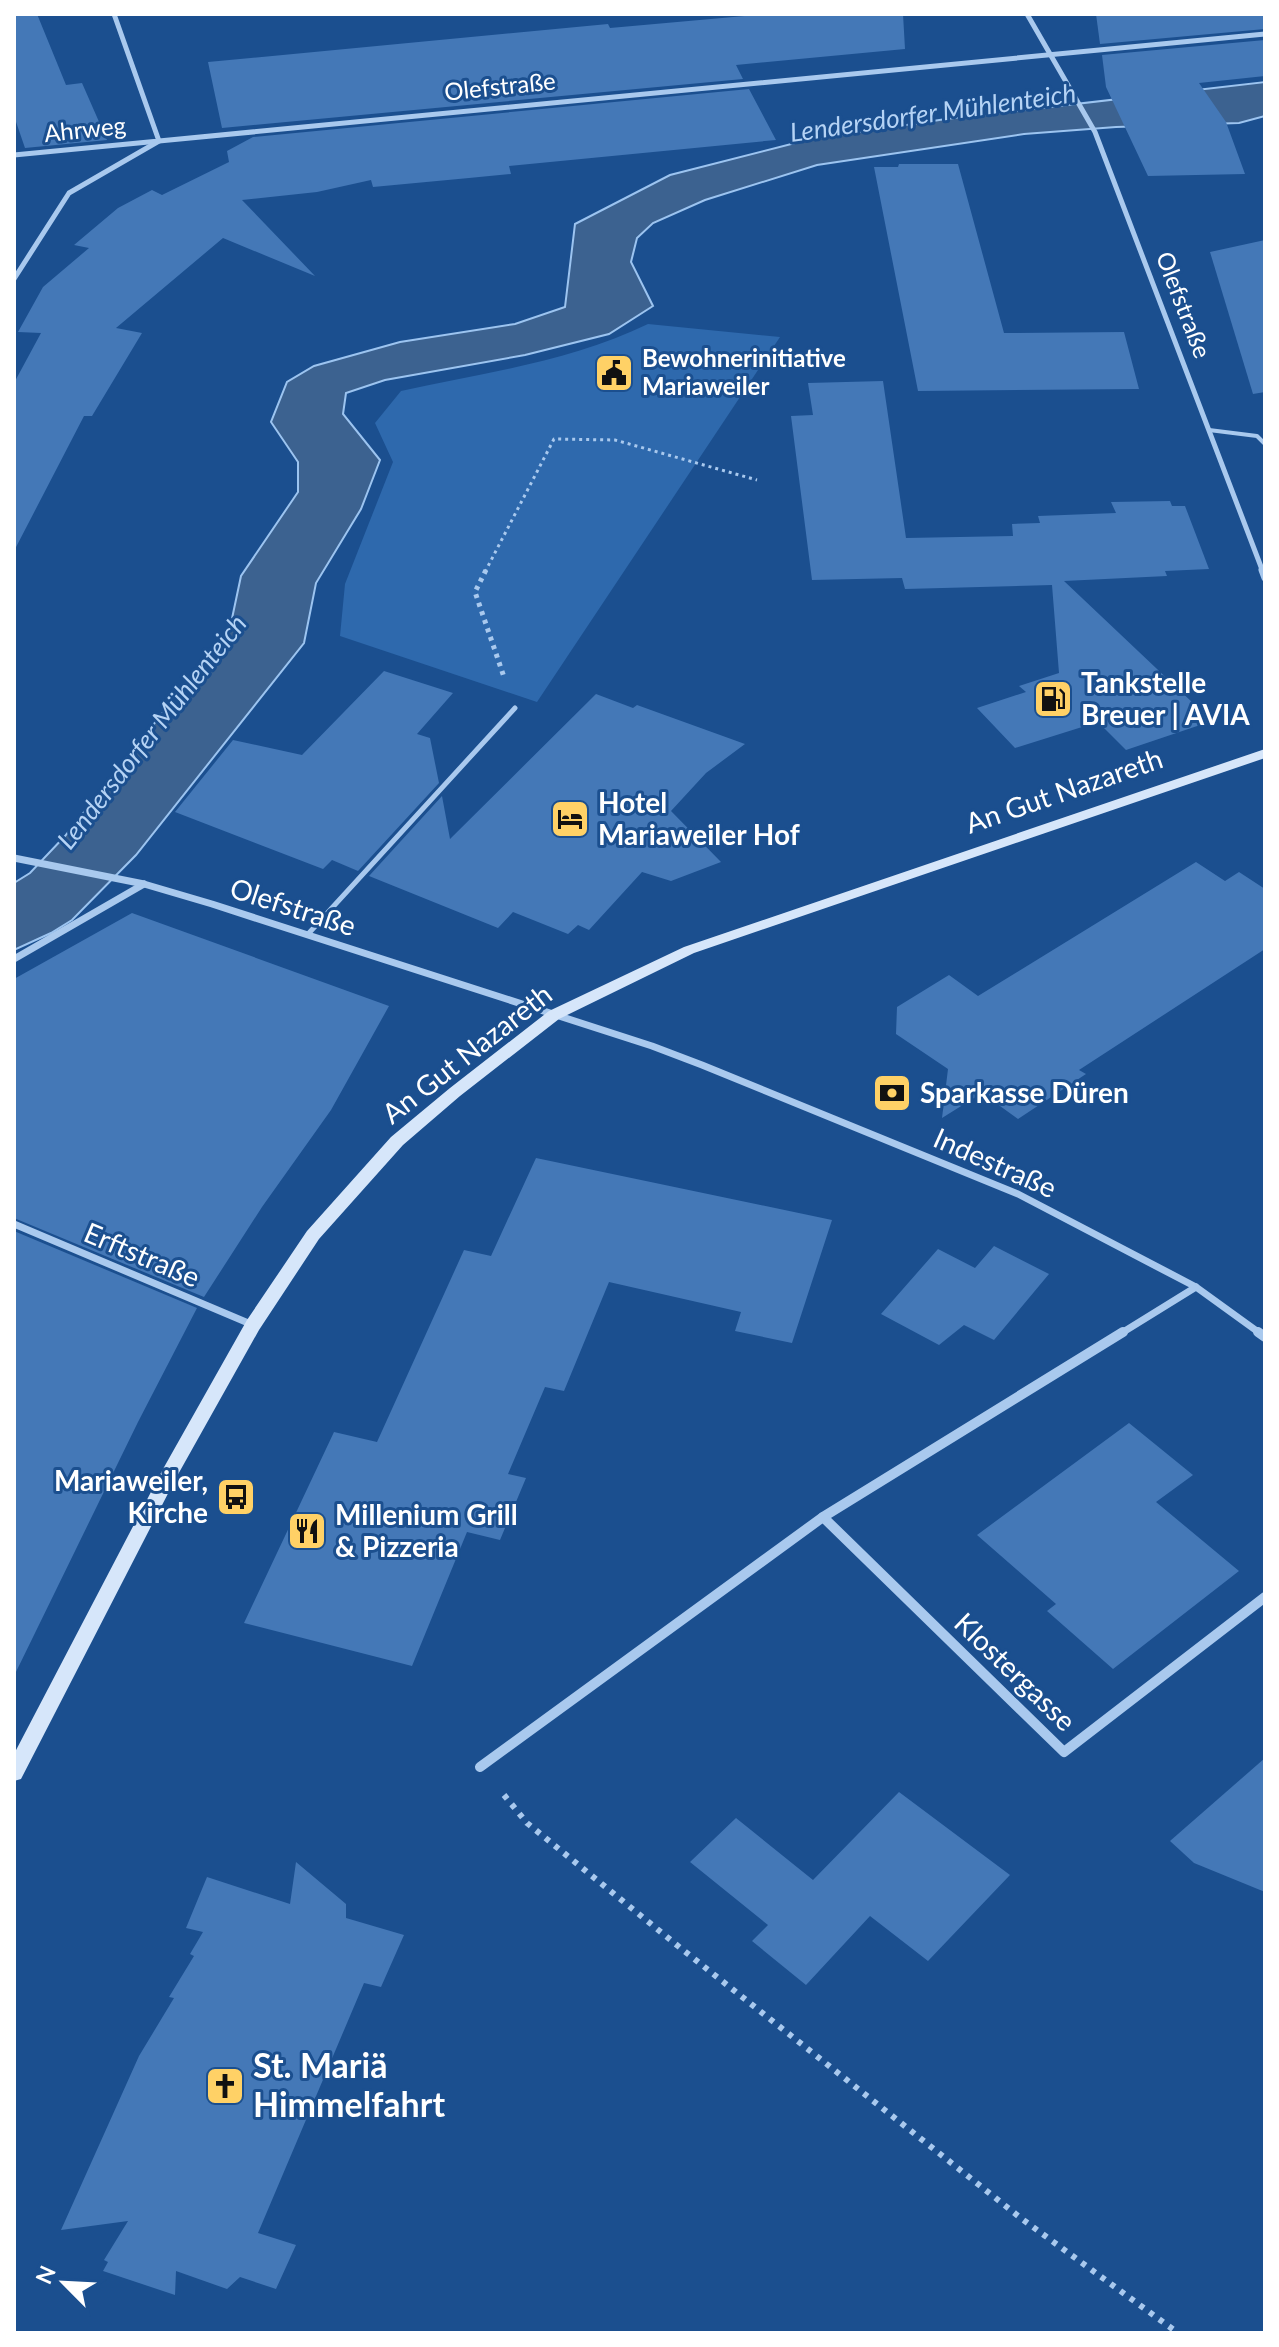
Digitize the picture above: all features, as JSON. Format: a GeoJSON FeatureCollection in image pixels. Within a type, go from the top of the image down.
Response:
{"type":"FeatureCollection","features":[{"type":"Feature","properties":{"kind":"main road","name":"An Gut Nazareth"},"geometry":{"type":"LineString","coordinates":[[14,1773],[169,1474],[253,1325],[313,1235],[397,1141],[487,1065],[554,1015],[689,950],[1265,753]]}},
{"type":"Feature","properties":{"kind":"street"},"geometry":{"type":"LineString","coordinates":[[114,14],[159,141]]}},
{"type":"Feature","properties":{"kind":"street","name":"Olefstraße"},"geometry":{"type":"LineString","coordinates":[[1027,14],[1095,132],[1265,578]]}},
{"type":"Feature","properties":{"kind":"street","name":"Olefstraße"},"geometry":{"type":"LineString","coordinates":[[14,279],[69,193],[159,141],[1265,34]]}},
{"type":"Feature","properties":{"kind":"street","name":"Ahrweg"},"geometry":{"type":"LineString","coordinates":[[14,155],[159,141]]}},
{"type":"Feature","properties":{"kind":"street","name":"Olefstraße"},"geometry":{"type":"LineString","coordinates":[[14,858],[144,884],[309,933],[554,1015]]}},
{"type":"Feature","properties":{"kind":"street"},"geometry":{"type":"LineString","coordinates":[[14,959],[144,884]]}},
{"type":"Feature","properties":{"kind":"street","name":"Indestraße"},"geometry":{"type":"LineString","coordinates":[[554,1015],[702,1065],[1018,1194],[1196,1287],[1265,1337]]}},
{"type":"Feature","properties":{"kind":"street","name":"Erftstraße"},"geometry":{"type":"LineString","coordinates":[[14,1224],[253,1325]]}},
{"type":"Feature","properties":{"kind":"street"},"geometry":{"type":"LineString","coordinates":[[480,1767],[823,1517],[1196,1287]]}},
{"type":"Feature","properties":{"kind":"street","name":"Klostergasse"},"geometry":{"type":"LineString","coordinates":[[823,1517],[1064,1752],[1265,1597]]}},
{"type":"Feature","properties":{"kind":"lane"},"geometry":{"type":"LineString","coordinates":[[1209,430],[1257,436],[1265,444]]}},
{"type":"Feature","properties":{"kind":"lane"},"geometry":{"type":"LineString","coordinates":[[309,933],[515,708]]}},
{"type":"Feature","properties":{"kind":"path"},"geometry":{"type":"LineString","coordinates":[[515,708],[475,592],[554,439],[615,440],[757,480]]}},
{"type":"Feature","properties":{"kind":"path"},"geometry":{"type":"LineString","coordinates":[[480,1767],[527,1823],[655,1927],[1022,2219],[1178,2333]]}},
{"type":"Feature","properties":{"kind":"shaded area"},"geometry":{"type":"Polygon","coordinates":[[[648,324],[780,337],[537,702],[340,636],[345,584],[393,462],[375,423],[401,391],[558,357],[648,324]]]}},
{"type":"Feature","properties":{"kind":"water","name":"Lendersdorfer Mühlenteich"},"geometry":{"type":"Polygon","coordinates":[[[1265,82],[1265,116],[1239,123],[1024,134],[817,165],[705,200],[653,223],[637,238],[631,262],[653,306],[609,334],[525,355],[385,380],[346,393],[343,414],[380,460],[361,509],[316,583],[304,643],[136,855],[72,920],[14,950],[14,883],[30,873],[65,836],[230,628],[241,576],[298,492],[298,462],[271,422],[287,382],[314,366],[400,342],[515,324],[565,307],[575,224],[670,175],[807,140],[946,119],[1265,82]]]}},
{"type":"Feature","properties":{"kind":"building"},"geometry":{"type":"Polygon","coordinates":[[[14,14],[37,14],[66,85],[82,83],[107,140],[25,148],[14,116],[14,14]]]}},
{"type":"Feature","properties":{"kind":"building"},"geometry":{"type":"Polygon","coordinates":[[[766,14],[903,14],[905,49],[736,65],[743,79],[222,128],[208,62],[608,24],[610,28],[766,14]]]}},
{"type":"Feature","properties":{"kind":"building"},"geometry":{"type":"Polygon","coordinates":[[[1096,14],[1265,14],[1265,29],[1100,44],[1096,14]]]}},
{"type":"Feature","properties":{"kind":"building"},"geometry":{"type":"Polygon","coordinates":[[[1265,40],[1265,76],[1199,83],[1226,122],[1245,174],[1148,176],[1106,87],[1102,55],[1265,40]]]}},
{"type":"Feature","properties":{"kind":"building"},"geometry":{"type":"Polygon","coordinates":[[[749,89],[776,140],[509,166],[511,174],[373,187],[371,180],[317,192],[242,200],[315,276],[223,238],[116,328],[142,333],[92,416],[84,416],[14,551],[14,383],[41,333],[18,332],[43,287],[89,248],[74,245],[118,208],[152,190],[162,195],[229,162],[227,151],[253,137],[749,89]]]}},
{"type":"Feature","properties":{"kind":"building"},"geometry":{"type":"Polygon","coordinates":[[[899,164],[958,164],[1004,333],[1124,332],[1139,389],[918,391],[874,167],[898,167],[899,164]]]}},
{"type":"Feature","properties":{"kind":"building"},"geometry":{"type":"Polygon","coordinates":[[[1265,240],[1265,392],[1253,394],[1210,252],[1265,240]]]}},
{"type":"Feature","properties":{"kind":"building"},"geometry":{"type":"Polygon","coordinates":[[[883,381],[906,538],[1013,536],[1012,524],[1040,523],[1038,516],[1116,513],[1111,502],[1170,501],[1172,506],[1185,506],[1209,569],[1165,571],[1167,576],[1064,581],[1212,721],[1126,750],[1098,722],[1015,748],[977,708],[1026,692],[1019,686],[1059,673],[1052,585],[905,589],[902,578],[812,580],[791,416],[813,415],[808,383],[883,381]]]}},
{"type":"Feature","properties":{"kind":"building"},"geometry":{"type":"Polygon","coordinates":[[[384,671],[453,693],[417,734],[430,738],[439,783],[358,871],[332,860],[323,869],[175,812],[233,740],[302,755],[384,671]]]}},
{"type":"Feature","properties":{"kind":"building","name":"Hotel Mariaweiler Hof"},"geometry":{"type":"Polygon","coordinates":[[[596,694],[633,708],[637,705],[745,744],[706,773],[671,811],[721,862],[671,881],[642,872],[589,930],[578,925],[568,934],[513,912],[498,928],[369,876],[442,796],[450,839],[596,694]]]}},
{"type":"Feature","properties":{"kind":"building"},"geometry":{"type":"Polygon","coordinates":[[[1196,862],[1225,881],[1239,872],[1265,889],[1265,949],[1079,1070],[1086,1074],[1018,1119],[982,1093],[942,1118],[948,1069],[896,1034],[897,1007],[949,975],[978,996],[1196,862]]]}},
{"type":"Feature","properties":{"kind":"building"},"geometry":{"type":"Polygon","coordinates":[[[132,913],[389,1006],[331,1110],[262,1207],[204,1297],[14,1218],[14,979],[132,913]]]}},
{"type":"Feature","properties":{"kind":"building"},"geometry":{"type":"Polygon","coordinates":[[[536,1158],[832,1220],[792,1343],[735,1331],[741,1312],[609,1282],[564,1391],[545,1387],[508,1474],[526,1478],[500,1540],[467,1532],[412,1666],[244,1623],[334,1432],[377,1442],[464,1250],[491,1256],[536,1158]]]}},
{"type":"Feature","properties":{"kind":"building"},"geometry":{"type":"Polygon","coordinates":[[[14,1231],[197,1308],[14,1676],[14,1231]]]}},
{"type":"Feature","properties":{"kind":"building"},"geometry":{"type":"Polygon","coordinates":[[[994,1246],[1049,1274],[994,1340],[964,1325],[939,1345],[881,1314],[938,1249],[975,1268],[994,1246]]]}},
{"type":"Feature","properties":{"kind":"building"},"geometry":{"type":"Polygon","coordinates":[[[1129,1423],[1193,1475],[1156,1502],[1239,1571],[1113,1669],[1047,1611],[1056,1604],[977,1535],[1129,1423]]]}},
{"type":"Feature","properties":{"kind":"building"},"geometry":{"type":"Polygon","coordinates":[[[1265,1758],[1265,1892],[1194,1863],[1170,1841],[1265,1758]]]}},
{"type":"Feature","properties":{"kind":"building"},"geometry":{"type":"Polygon","coordinates":[[[899,1792],[1010,1875],[928,1961],[870,1916],[806,1985],[752,1941],[768,1925],[690,1862],[736,1818],[813,1880],[899,1792]]]}},
{"type":"Feature","properties":{"kind":"building","name":"St. Mariä Himmelfahrt"},"geometry":{"type":"Polygon","coordinates":[[[296,1862],[346,1904],[346,1918],[404,1935],[381,1987],[364,1983],[258,2233],[296,2245],[276,2289],[240,2277],[227,2289],[176,2271],[175,2295],[103,2271],[108,2262],[104,2260],[128,2221],[61,2230],[139,2056],[174,1998],[169,1997],[194,1956],[190,1954],[203,1932],[186,1928],[207,1877],[290,1904],[296,1862]]]}},
{"type":"Feature","properties":{"kind":"place","name":"Bewohnerinitiative Mariaweiler"},"geometry":{"type":"Point","coordinates":[614,373]}},
{"type":"Feature","properties":{"kind":"place","name":"Tankstelle Breuer | AVIA"},"geometry":{"type":"Point","coordinates":[1053,699]}},
{"type":"Feature","properties":{"kind":"place","name":"Hotel Mariaweiler Hof"},"geometry":{"type":"Point","coordinates":[570,819]}},
{"type":"Feature","properties":{"kind":"place","name":"Sparkasse Düren"},"geometry":{"type":"Point","coordinates":[892,1093]}},
{"type":"Feature","properties":{"kind":"place","name":"Mariaweiler, Kirche"},"geometry":{"type":"Point","coordinates":[236,1497]}},
{"type":"Feature","properties":{"kind":"place","name":"Millenium Grill & Pizzeria"},"geometry":{"type":"Point","coordinates":[307,1531]}},
{"type":"Feature","properties":{"kind":"place","name":"St. Mariä Himmelfahrt"},"geometry":{"type":"Point","coordinates":[225,2086]}}]}
